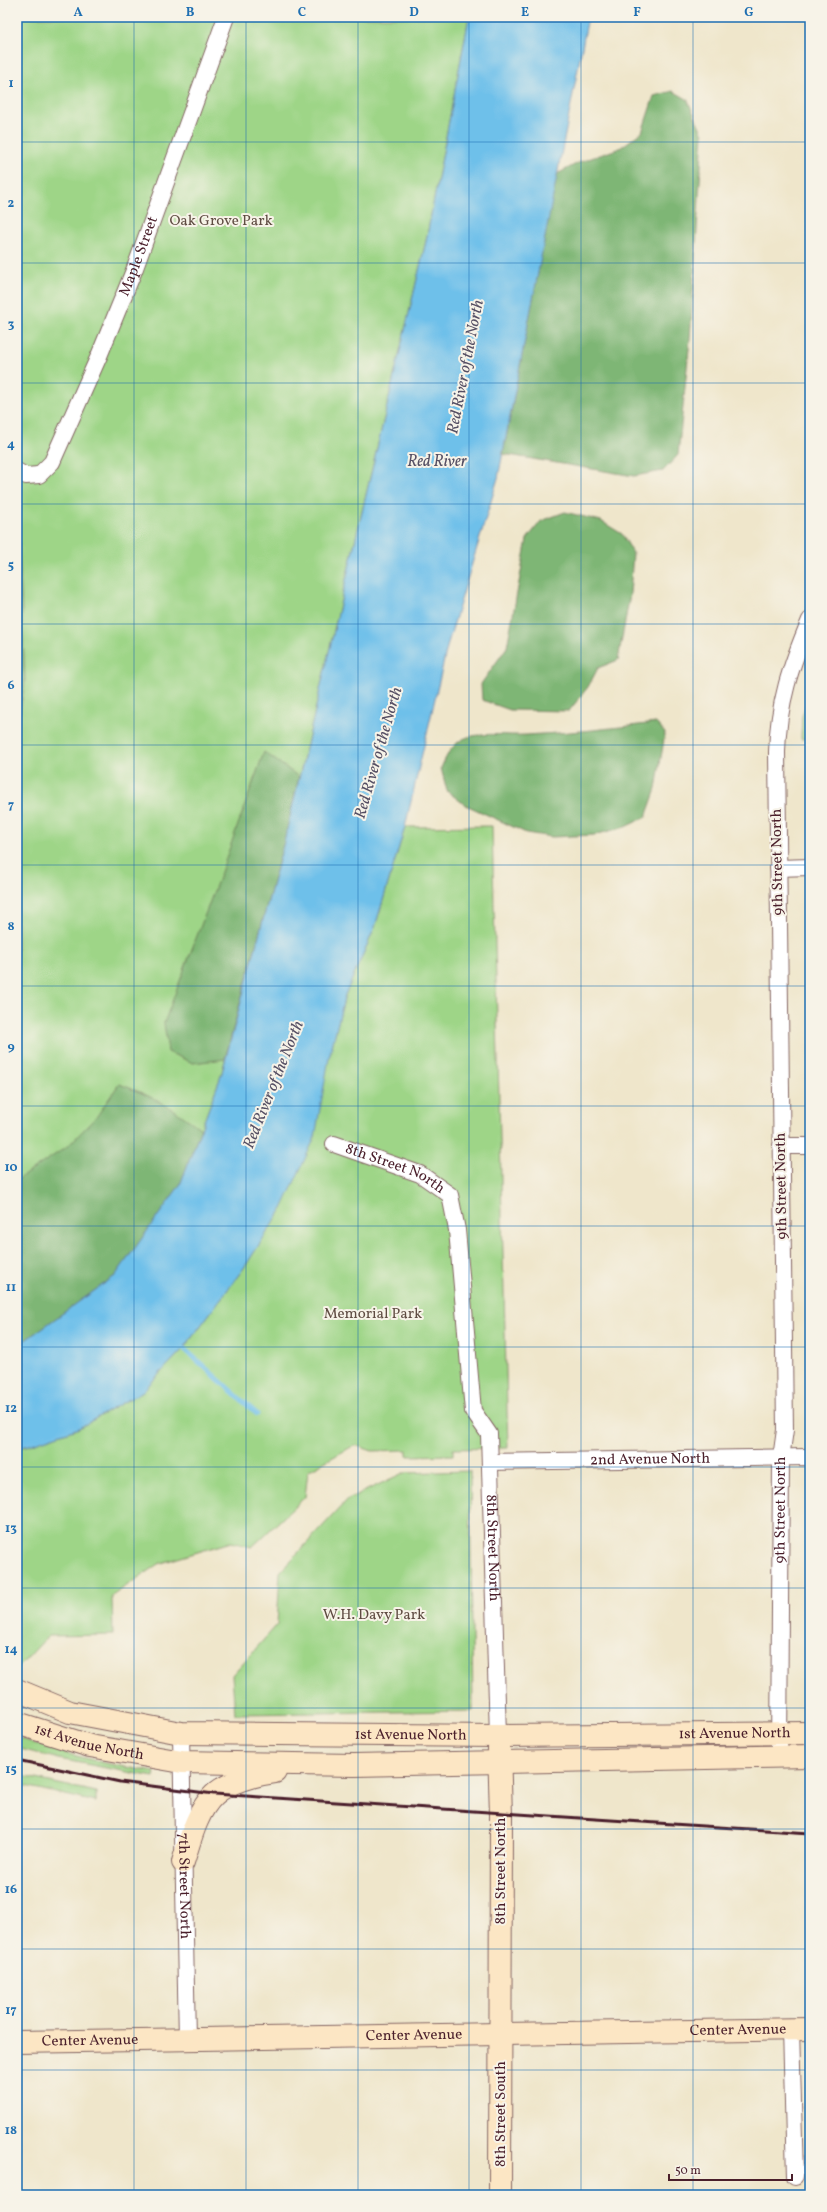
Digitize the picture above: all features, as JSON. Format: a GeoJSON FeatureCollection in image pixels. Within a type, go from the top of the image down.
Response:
{"type":"FeatureCollection","features":[{"type":"Feature","properties":{"kind":"main road","name":"1st Avenue North"},"geometry":{"type":"LineString","coordinates":[[17,1690],[70,1712],[182,1733],[498,1736],[810,1733]]}},
{"type":"Feature","properties":{"kind":"main road","name":"1st Avenue North"},"geometry":{"type":"LineString","coordinates":[[17,1723],[90,1746],[182,1762],[354,1766],[810,1756]]}},
{"type":"Feature","properties":{"kind":"main road","name":"8th Street North"},"geometry":{"type":"LineString","coordinates":[[498,1736],[501,1814],[501,2033]]}},
{"type":"Feature","properties":{"kind":"main road"},"geometry":{"type":"LineString","coordinates":[[183,1862],[199,1817],[214,1794],[257,1774],[354,1766]]}},
{"type":"Feature","properties":{"kind":"main road","name":"Center Avenue"},"geometry":{"type":"LineString","coordinates":[[17,2042],[801,2029]]}},
{"type":"Feature","properties":{"kind":"main road","name":"8th Street South"},"geometry":{"type":"LineString","coordinates":[[500,2195],[501,2033]]}},
{"type":"Feature","properties":{"kind":"street","name":"Maple Street"},"geometry":{"type":"LineString","coordinates":[[22,474],[39,475],[52,462],[78,408],[135,268],[226,17]]}},
{"type":"Feature","properties":{"kind":"street","name":"9th Street North"},"geometry":{"type":"LineString","coordinates":[[779,1757],[781,1458],[785,1430],[777,752],[779,711],[798,647],[810,620]]}},
{"type":"Feature","properties":{"kind":"street"},"geometry":{"type":"LineString","coordinates":[[778,868],[810,867]]}},
{"type":"Feature","properties":{"kind":"street","name":"8th Street North"},"geometry":{"type":"LineString","coordinates":[[334,1144],[420,1174],[450,1195],[457,1230],[473,1411],[489,1434],[498,1736]]}},
{"type":"Feature","properties":{"kind":"street"},"geometry":{"type":"LineString","coordinates":[[782,1146],[810,1146]]}},
{"type":"Feature","properties":{"kind":"street","name":"2nd Avenue North"},"geometry":{"type":"LineString","coordinates":[[490,1462],[810,1457]]}},
{"type":"Feature","properties":{"kind":"street","name":"7th Street North"},"geometry":{"type":"LineString","coordinates":[[182,1733],[187,2039]]}},
{"type":"Feature","properties":{"kind":"street"},"geometry":{"type":"LineString","coordinates":[[795,2177],[801,2029]]}},
{"type":"Feature","properties":{"kind":"green space","name":"Oak Grove Park"},"geometry":{"type":"Polygon","coordinates":[[[17,17],[469,17],[426,241],[284,842],[221,1076],[180,1185],[17,1346],[17,17]]]}},
{"type":"Feature","properties":{"kind":"green space"},"geometry":{"type":"Polygon","coordinates":[[[673,91],[687,99],[703,134],[690,339],[678,455],[663,471],[634,476],[503,454],[557,174],[580,162],[620,148],[642,132],[654,96],[673,91]]]}},
{"type":"Feature","properties":{"kind":"green space"},"geometry":{"type":"Polygon","coordinates":[[[17,503],[25,681],[17,730],[17,503]]]}},
{"type":"Feature","properties":{"kind":"green space"},"geometry":{"type":"Polygon","coordinates":[[[565,512],[601,521],[622,534],[633,553],[630,594],[618,660],[598,668],[588,687],[569,711],[510,710],[482,700],[481,684],[507,647],[527,539],[541,521],[565,512]]]}},
{"type":"Feature","properties":{"kind":"green space"},"geometry":{"type":"Polygon","coordinates":[[[810,692],[810,739],[801,739],[802,716],[810,692]]]}},
{"type":"Feature","properties":{"kind":"green space"},"geometry":{"type":"Polygon","coordinates":[[[656,723],[665,733],[656,789],[646,817],[625,827],[594,835],[552,837],[526,833],[464,804],[447,791],[441,768],[448,754],[455,745],[468,737],[489,734],[526,735],[558,733],[656,723]]]}},
{"type":"Feature","properties":{"kind":"green space"},"geometry":{"type":"Polygon","coordinates":[[[264,752],[299,777],[284,842],[225,1059],[193,1063],[168,1052],[164,1023],[220,875],[264,752]]]}},
{"type":"Feature","properties":{"kind":"green space","name":"Memorial Park"},"geometry":{"type":"Polygon","coordinates":[[[492,826],[508,1448],[453,1449],[453,1455],[407,1456],[407,1450],[372,1451],[355,1445],[308,1471],[305,1497],[252,1547],[231,1542],[158,1564],[112,1596],[113,1635],[48,1636],[19,1667],[17,1666],[17,1449],[79,1428],[143,1391],[184,1348],[246,1265],[282,1209],[329,1058],[345,995],[375,927],[405,827],[492,826]]]}},
{"type":"Feature","properties":{"kind":"green space"},"geometry":{"type":"Polygon","coordinates":[[[119,1084],[162,1103],[201,1129],[180,1185],[115,1276],[17,1346],[17,1180],[68,1146],[97,1116],[119,1084]]]}},
{"type":"Feature","properties":{"kind":"green space","name":"W.H. Davy Park"},"geometry":{"type":"Polygon","coordinates":[[[470,1471],[473,1711],[235,1714],[232,1675],[277,1625],[280,1572],[348,1499],[403,1473],[470,1471]]]}},
{"type":"Feature","properties":{"kind":"green space"},"geometry":{"type":"Polygon","coordinates":[[[17,1737],[51,1749],[85,1758],[155,1772],[154,1777],[59,1759],[17,1748],[17,1737]]]}},
{"type":"Feature","properties":{"kind":"green space"},"geometry":{"type":"Polygon","coordinates":[[[17,1775],[96,1792],[96,1802],[17,1784],[17,1775]]]}},
{"type":"Feature","properties":{"kind":"water","name":"Red River"},"geometry":{"type":"Polygon","coordinates":[[[469,17],[588,17],[498,478],[448,643],[405,827],[375,927],[345,995],[329,1058],[315,1137],[282,1209],[246,1265],[184,1348],[143,1391],[79,1428],[17,1449],[17,1346],[115,1276],[180,1185],[221,1076],[284,842],[426,241],[469,17]]]}},
{"type":"Feature","properties":{"kind":"waterway"},"geometry":{"type":"LineString","coordinates":[[180,1345],[257,1414]]}},
{"type":"Feature","properties":{"kind":"railway"},"geometry":{"type":"LineString","coordinates":[[17,1760],[120,1782],[214,1794],[810,1833]]}},
{"type":"Feature","properties":{"kind":"water label","name":"Red River of the North"},"geometry":{"type":"Point","coordinates":[466,367]}},
{"type":"Feature","properties":{"kind":"water label","name":"Red River of the North"},"geometry":{"type":"Point","coordinates":[379,753]}},
{"type":"Feature","properties":{"kind":"water label","name":"Red River of the North"},"geometry":{"type":"Point","coordinates":[274,1085]}}]}
